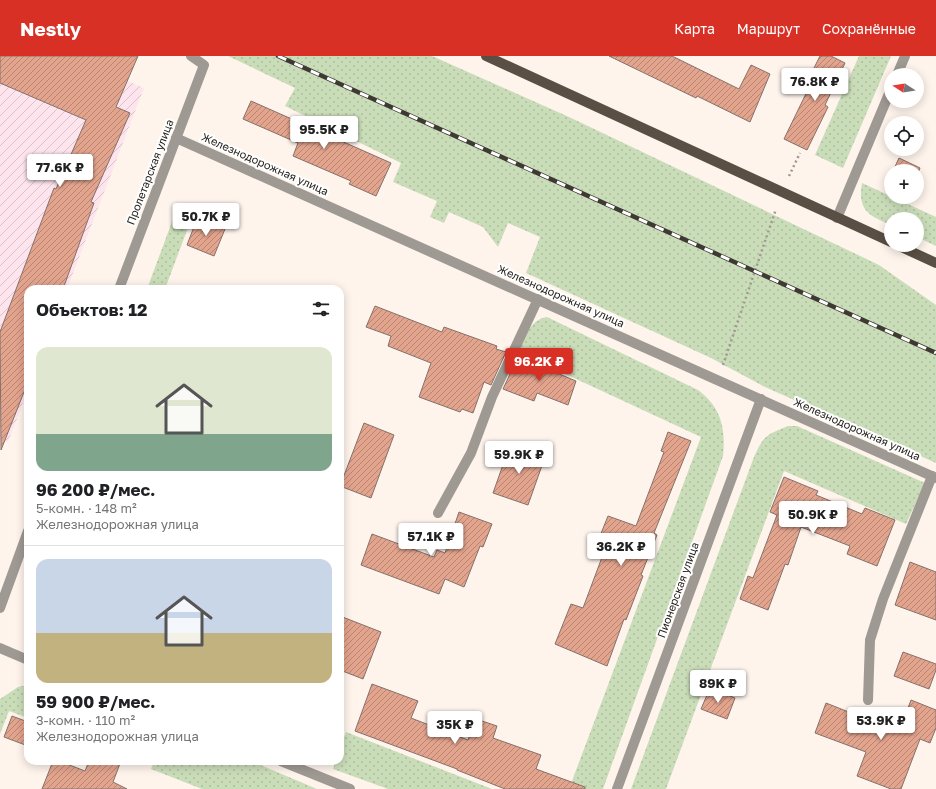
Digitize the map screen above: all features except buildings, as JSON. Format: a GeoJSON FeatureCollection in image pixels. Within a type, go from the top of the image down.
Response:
{"type":"FeatureCollection","features":[{"type":"Feature","properties":{"kind":"main road"},"geometry":{"type":"LineString","coordinates":[[486,56],[884,239]]}},
{"type":"Feature","properties":{"kind":"main road"},"geometry":{"type":"LineString","coordinates":[[912,252],[936,263]]}},
{"type":"Feature","properties":{"kind":"street","name":"Пролетарская улица"},"geometry":{"type":"LineString","coordinates":[[121,285],[204,65],[191,56]]}},
{"type":"Feature","properties":{"kind":"street"},"geometry":{"type":"LineString","coordinates":[[900,68],[905,56]]}},
{"type":"Feature","properties":{"kind":"street"},"geometry":{"type":"LineString","coordinates":[[837,218],[884,106]]}},
{"type":"Feature","properties":{"kind":"street","name":"Железнодорожная улица"},"geometry":{"type":"LineString","coordinates":[[176,138],[718,379],[934,477]]}},
{"type":"Feature","properties":{"kind":"street"},"geometry":{"type":"LineString","coordinates":[[438,513],[471,453],[492,398],[538,299]]}},
{"type":"Feature","properties":{"kind":"street","name":"Пионерская улица"},"geometry":{"type":"LineString","coordinates":[[617,789],[761,399]]}},
{"type":"Feature","properties":{"kind":"street"},"geometry":{"type":"LineString","coordinates":[[868,700],[870,640],[883,599],[934,477]]}},
{"type":"Feature","properties":{"kind":"street"},"geometry":{"type":"LineString","coordinates":[[0,608],[24,542]]}},
{"type":"Feature","properties":{"kind":"street"},"geometry":{"type":"LineString","coordinates":[[0,648],[24,658]]}},
{"type":"Feature","properties":{"kind":"street"},"geometry":{"type":"LineString","coordinates":[[291,765],[350,789]]}},
{"type":"Feature","properties":{"kind":"path"},"geometry":{"type":"LineString","coordinates":[[718,379],[782,192],[800,153]]}},
{"type":"Feature","properties":{"kind":"shaded area"},"geometry":{"type":"Polygon","coordinates":[[[0,56],[69,56],[144,88],[69,285],[24,285],[24,400],[8,442],[0,438],[0,56]]]}},
{"type":"Feature","properties":{"kind":"green space"},"geometry":{"type":"Polygon","coordinates":[[[228,56],[432,56],[569,117],[879,265],[936,305],[936,463],[765,387],[711,358],[526,273],[540,237],[508,223],[498,247],[483,227],[449,212],[444,223],[430,217],[437,201],[393,182],[401,163],[285,106],[295,88],[228,56]]]}},
{"type":"Feature","properties":{"kind":"green space"},"geometry":{"type":"Polygon","coordinates":[[[859,56],[891,56],[886,68],[884,68],[884,72],[843,168],[815,155],[859,56]]]}},
{"type":"Feature","properties":{"kind":"green space"},"geometry":{"type":"Polygon","coordinates":[[[862,183],[884,193],[884,204],[908,204],[936,217],[936,246],[924,240],[924,212],[884,212],[884,222],[871,215],[863,206],[861,192],[862,183]]]}},
{"type":"Feature","properties":{"kind":"green space"},"geometry":{"type":"Polygon","coordinates":[[[179,203],[195,209],[166,285],[148,285],[179,203]]]}},
{"type":"Feature","properties":{"kind":"green space"},"geometry":{"type":"Polygon","coordinates":[[[547,317],[698,390],[706,397],[717,411],[724,436],[723,456],[603,789],[569,789],[701,437],[518,352],[528,330],[536,322],[547,317]]]}},
{"type":"Feature","properties":{"kind":"green space"},"geometry":{"type":"Polygon","coordinates":[[[788,426],[797,426],[925,483],[906,524],[784,471],[666,789],[631,789],[754,457],[760,444],[766,437],[788,426]]]}},
{"type":"Feature","properties":{"kind":"green space"},"geometry":{"type":"Polygon","coordinates":[[[24,686],[24,717],[9,711],[0,734],[0,699],[18,687],[24,686]]]}},
{"type":"Feature","properties":{"kind":"green space"},"geometry":{"type":"Polygon","coordinates":[[[346,732],[492,789],[388,789],[333,769],[334,765],[344,765],[344,737],[346,732]]]}},
{"type":"Feature","properties":{"kind":"green space"},"geometry":{"type":"Polygon","coordinates":[[[152,765],[260,765],[317,789],[202,789],[151,769],[152,765]]]}},
{"type":"Feature","properties":{"kind":"railway"},"geometry":{"type":"LineString","coordinates":[[278,56],[936,353]]}}]}
